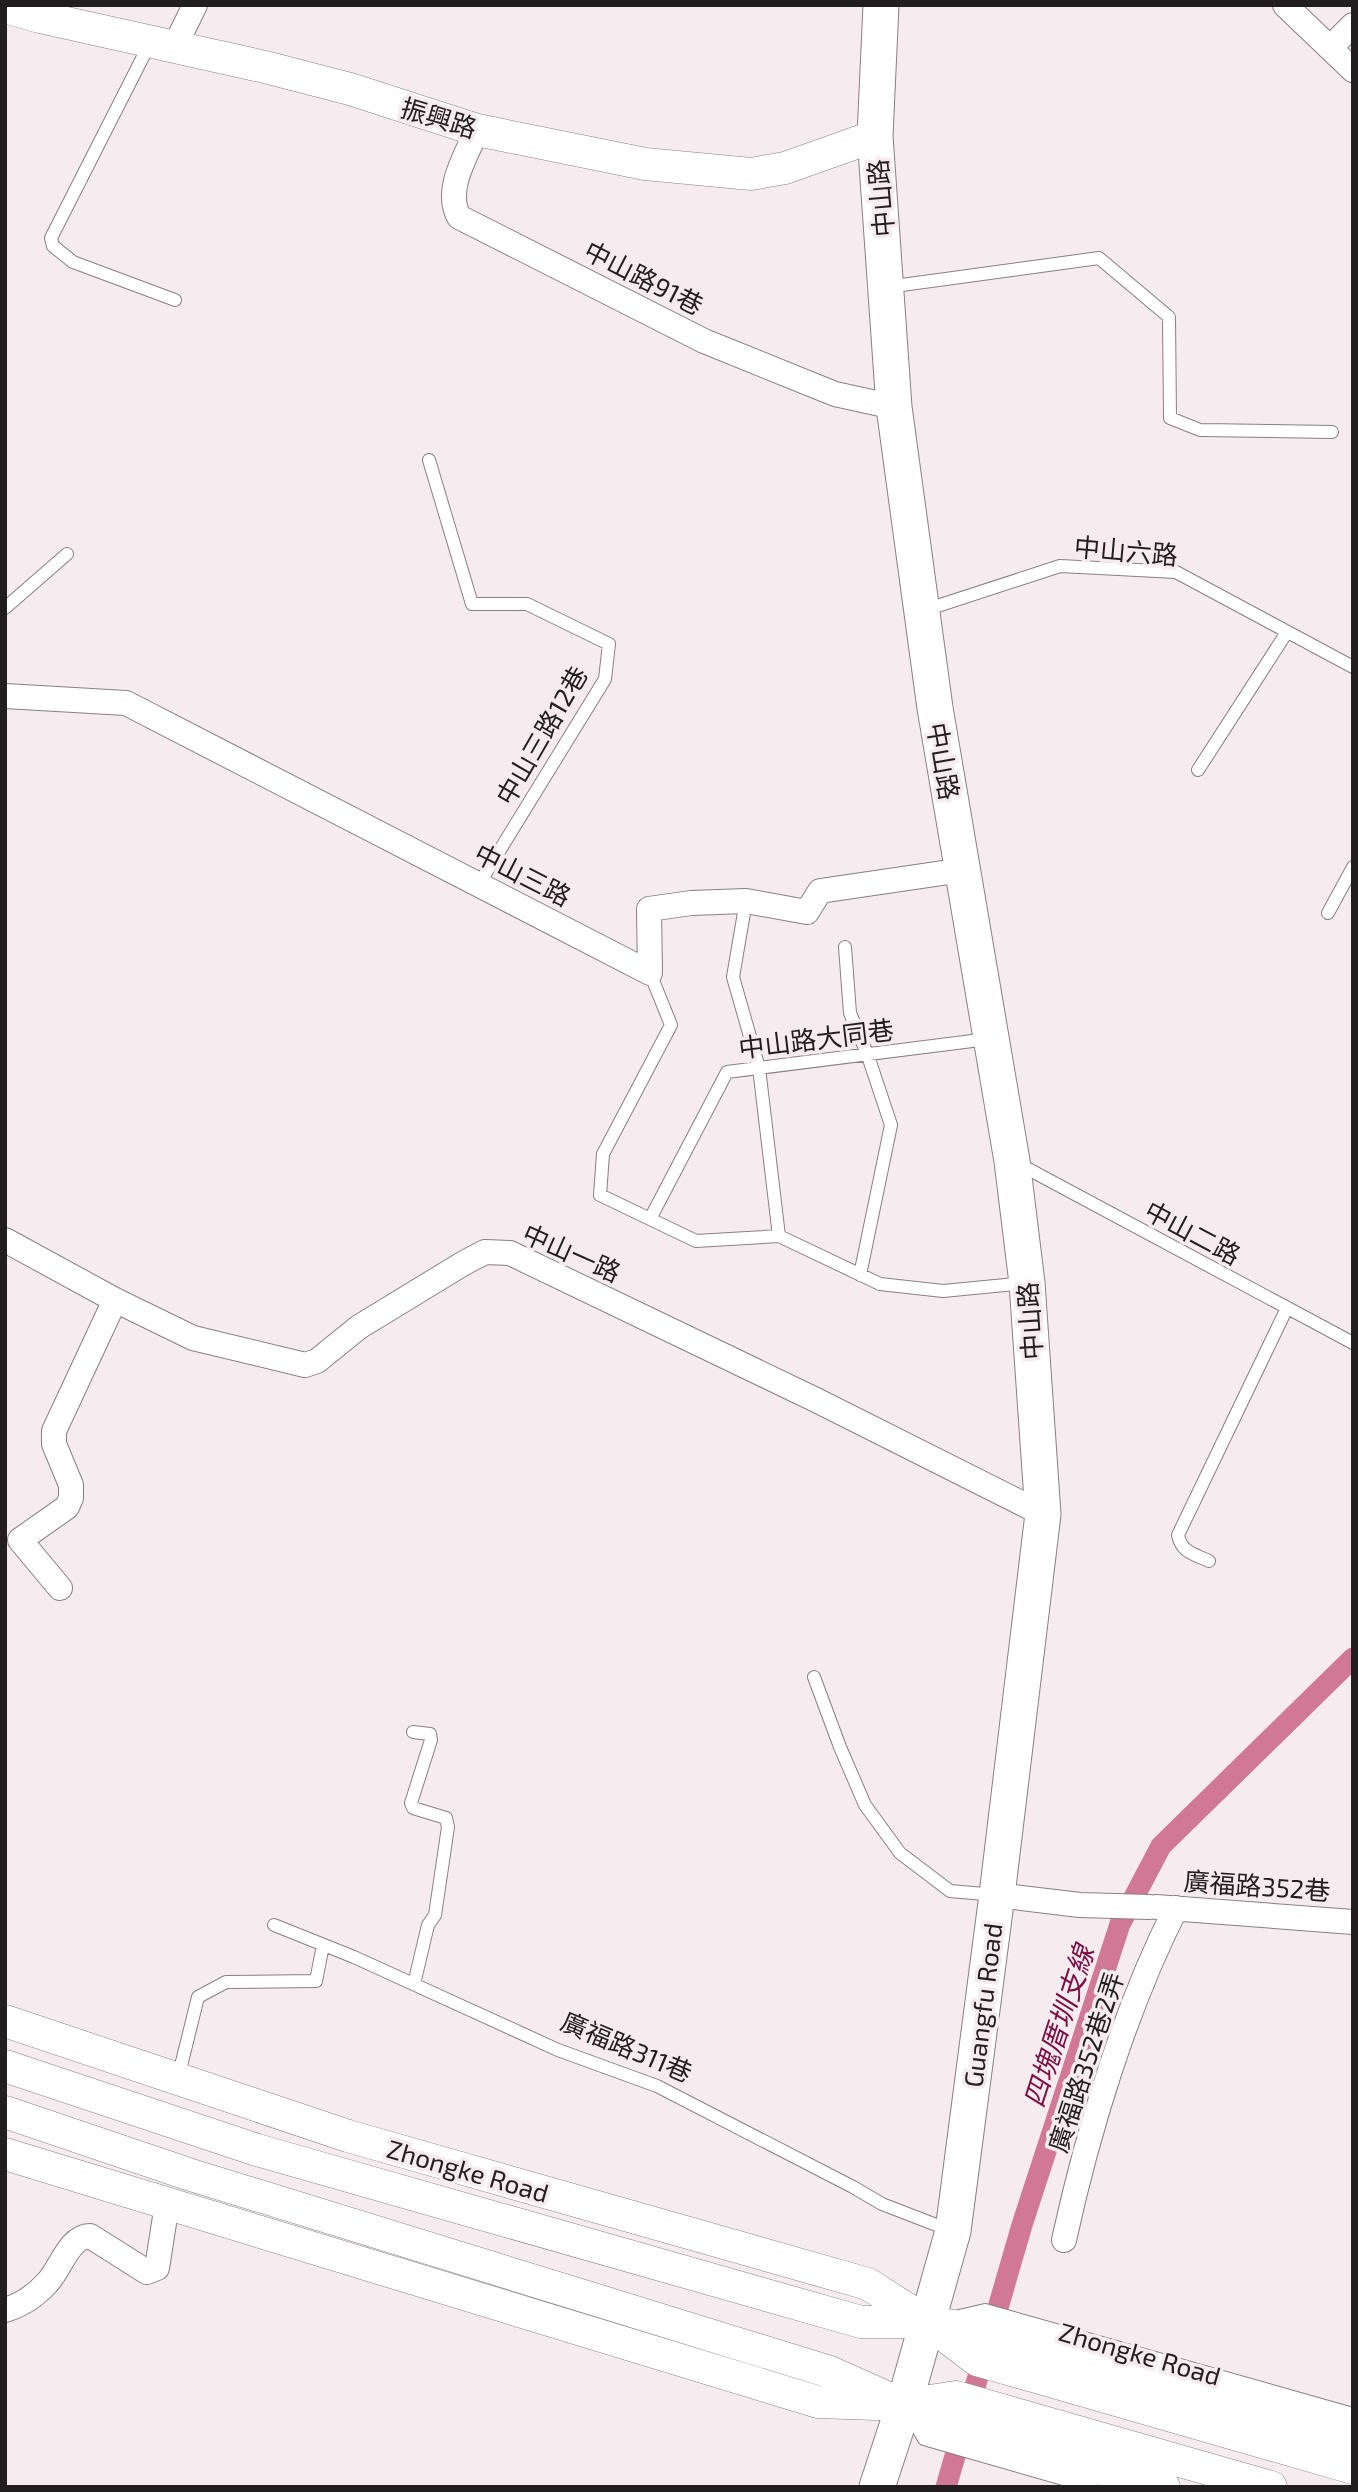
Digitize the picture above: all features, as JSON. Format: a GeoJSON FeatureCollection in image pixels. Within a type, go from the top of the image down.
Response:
{"type":"FeatureCollection","features":[{"type":"Feature","properties":{"kind":"main road","name":"中山路"},"geometry":{"type":"LineString","coordinates":[[881,5],[874,136],[894,407],[935,708],[1012,1161],[1027,1283],[1043,1514]]}},
{"type":"Feature","properties":{"kind":"main road","name":"Guangfu Road"},"geometry":{"type":"LineString","coordinates":[[877,2487],[904,2405],[953,2231],[1043,1514]]}},
{"type":"Feature","properties":{"kind":"street"},"geometry":{"type":"LineString","coordinates":[[162,45],[195,5]]}},
{"type":"Feature","properties":{"kind":"street"},"geometry":{"type":"LineString","coordinates":[[1285,5],[1353,70]]}},
{"type":"Feature","properties":{"kind":"street","name":"振興路"},"geometry":{"type":"LineString","coordinates":[[5,7],[162,45],[265,66],[350,89],[477,130],[645,164],[751,174],[785,168],[874,136]]}},
{"type":"Feature","properties":{"kind":"street"},"geometry":{"type":"LineString","coordinates":[[1330,48],[1353,25]]}},
{"type":"Feature","properties":{"kind":"street","name":"中山路91巷"},"geometry":{"type":"LineString","coordinates":[[477,130],[457,176],[453,205],[459,217],[704,341],[835,394],[894,407]]}},
{"type":"Feature","properties":{"kind":"street","name":"中山三路"},"geometry":{"type":"LineString","coordinates":[[5,696],[126,703],[650,974]]}},
{"type":"Feature","properties":{"kind":"street"},"geometry":{"type":"LineString","coordinates":[[650,974],[649,909],[691,903],[746,901],[807,912],[820,891],[963,870]]}},
{"type":"Feature","properties":{"kind":"street","name":"中山一路"},"geometry":{"type":"LineString","coordinates":[[5,1240],[115,1300],[193,1338],[305,1365],[317,1361],[359,1327],[464,1263],[485,1252],[510,1253],[816,1400],[1043,1514]]}},
{"type":"Feature","properties":{"kind":"street"},"geometry":{"type":"LineString","coordinates":[[60,1588],[20,1540],[67,1507],[71,1498],[71,1485],[54,1444],[54,1431],[115,1300]]}},
{"type":"Feature","properties":{"kind":"street","name":"廣福路352巷"},"geometry":{"type":"LineString","coordinates":[[997,1895],[1080,1905],[1353,1922]]}},
{"type":"Feature","properties":{"kind":"street","name":"廣福路352巷2弄"},"geometry":{"type":"LineString","coordinates":[[1064,2240],[1078,2180],[1161,1908]]}},
{"type":"Feature","properties":{"kind":"street","name":"Zhongke Road"},"geometry":{"type":"LineString","coordinates":[[5,2021],[348,2136],[868,2284],[927,2322]]}},
{"type":"Feature","properties":{"kind":"street","name":"Zhongke Road"},"geometry":{"type":"LineString","coordinates":[[5,2066],[257,2150],[861,2322],[927,2322],[983,2334],[1037,2334],[1289,2417],[1353,2435]]}},
{"type":"Feature","properties":{"kind":"street"},"geometry":{"type":"LineString","coordinates":[[5,2112],[188,2174],[830,2372],[904,2405],[934,2422],[1009,2428],[1270,2486]]}},
{"type":"Feature","properties":{"kind":"street"},"geometry":{"type":"LineString","coordinates":[[5,2154],[818,2402],[904,2405],[956,2398],[1009,2428],[1164,2487]]}},
{"type":"Feature","properties":{"kind":"street"},"geometry":{"type":"LineString","coordinates":[[5,2310],[26,2302],[48,2282],[76,2240],[84,2236],[90,2236],[147,2272],[157,2268],[167,2204]]}},
{"type":"Feature","properties":{"kind":"street","name":"Zhongke Road"},"geometry":{"type":"LineString","coordinates":[[983,2334],[1025,2374],[1353,2468]]}},
{"type":"Feature","properties":{"kind":"lane"},"geometry":{"type":"LineString","coordinates":[[162,45],[51,238],[53,246],[73,262],[175,300]]}},
{"type":"Feature","properties":{"kind":"lane"},"geometry":{"type":"LineString","coordinates":[[887,287],[1099,258],[1169,317],[1170,418],[1200,430],[1332,432]]}},
{"type":"Feature","properties":{"kind":"lane","name":"中山三路12巷"},"geometry":{"type":"LineString","coordinates":[[429,460],[472,604],[527,604],[609,644],[605,679],[479,884]]}},
{"type":"Feature","properties":{"kind":"lane"},"geometry":{"type":"LineString","coordinates":[[5,608],[67,554]]}},
{"type":"Feature","properties":{"kind":"lane","name":"中山六路"},"geometry":{"type":"LineString","coordinates":[[922,611],[1060,566],[1175,572],[1353,667]]}},
{"type":"Feature","properties":{"kind":"lane"},"geometry":{"type":"LineString","coordinates":[[1198,770],[1287,632]]}},
{"type":"Feature","properties":{"kind":"lane"},"geometry":{"type":"LineString","coordinates":[[1328,913],[1353,867]]}},
{"type":"Feature","properties":{"kind":"lane"},"geometry":{"type":"LineString","coordinates":[[746,901],[733,976],[759,1068],[779,1236]]}},
{"type":"Feature","properties":{"kind":"lane"},"geometry":{"type":"LineString","coordinates":[[845,947],[850,1013],[868,1056],[891,1125],[860,1275]]}},
{"type":"Feature","properties":{"kind":"lane"},"geometry":{"type":"LineString","coordinates":[[650,974],[671,1025],[603,1154],[600,1195],[696,1241],[779,1236],[880,1284],[943,1291],[1027,1283]]}},
{"type":"Feature","properties":{"kind":"lane","name":"中山路大同巷"},"geometry":{"type":"LineString","coordinates":[[650,1219],[727,1072],[992,1039]]}},
{"type":"Feature","properties":{"kind":"lane","name":"中山二路"},"geometry":{"type":"LineString","coordinates":[[1012,1161],[1353,1343]]}},
{"type":"Feature","properties":{"kind":"lane"},"geometry":{"type":"LineString","coordinates":[[1209,1560],[1186,1551],[1180,1545],[1178,1535],[1287,1308]]}},
{"type":"Feature","properties":{"kind":"lane"},"geometry":{"type":"LineString","coordinates":[[814,1677],[865,1805],[900,1853],[950,1891],[997,1895]]}},
{"type":"Feature","properties":{"kind":"lane"},"geometry":{"type":"LineString","coordinates":[[412,1732],[430,1734],[431,1740],[411,1803],[413,1808],[446,1818],[448,1827],[435,1915],[428,1925],[414,1984]]}},
{"type":"Feature","properties":{"kind":"lane","name":"廣福路311巷"},"geometry":{"type":"LineString","coordinates":[[275,1925],[414,1984],[558,2050],[657,2086],[882,2204],[953,2231]]}},
{"type":"Feature","properties":{"kind":"lane"},"geometry":{"type":"LineString","coordinates":[[178,2079],[198,1997],[226,1982],[316,1981],[323,1945]]}},
{"type":"Feature","properties":{"kind":"lane","name":"Zhongke Road"},"geometry":{"type":"LineString","coordinates":[[1037,2334],[1353,2414]]}},
{"type":"Feature","properties":{"kind":"lane"},"geometry":{"type":"LineString","coordinates":[[904,2405],[924,2439],[1091,2487]]}},
{"type":"Feature","properties":{"kind":"waterway","name":"四塊厝圳支線"},"geometry":{"type":"LineString","coordinates":[[946,2487],[1022,2225],[1120,1924],[1161,1846],[1353,1658]]}}]}
